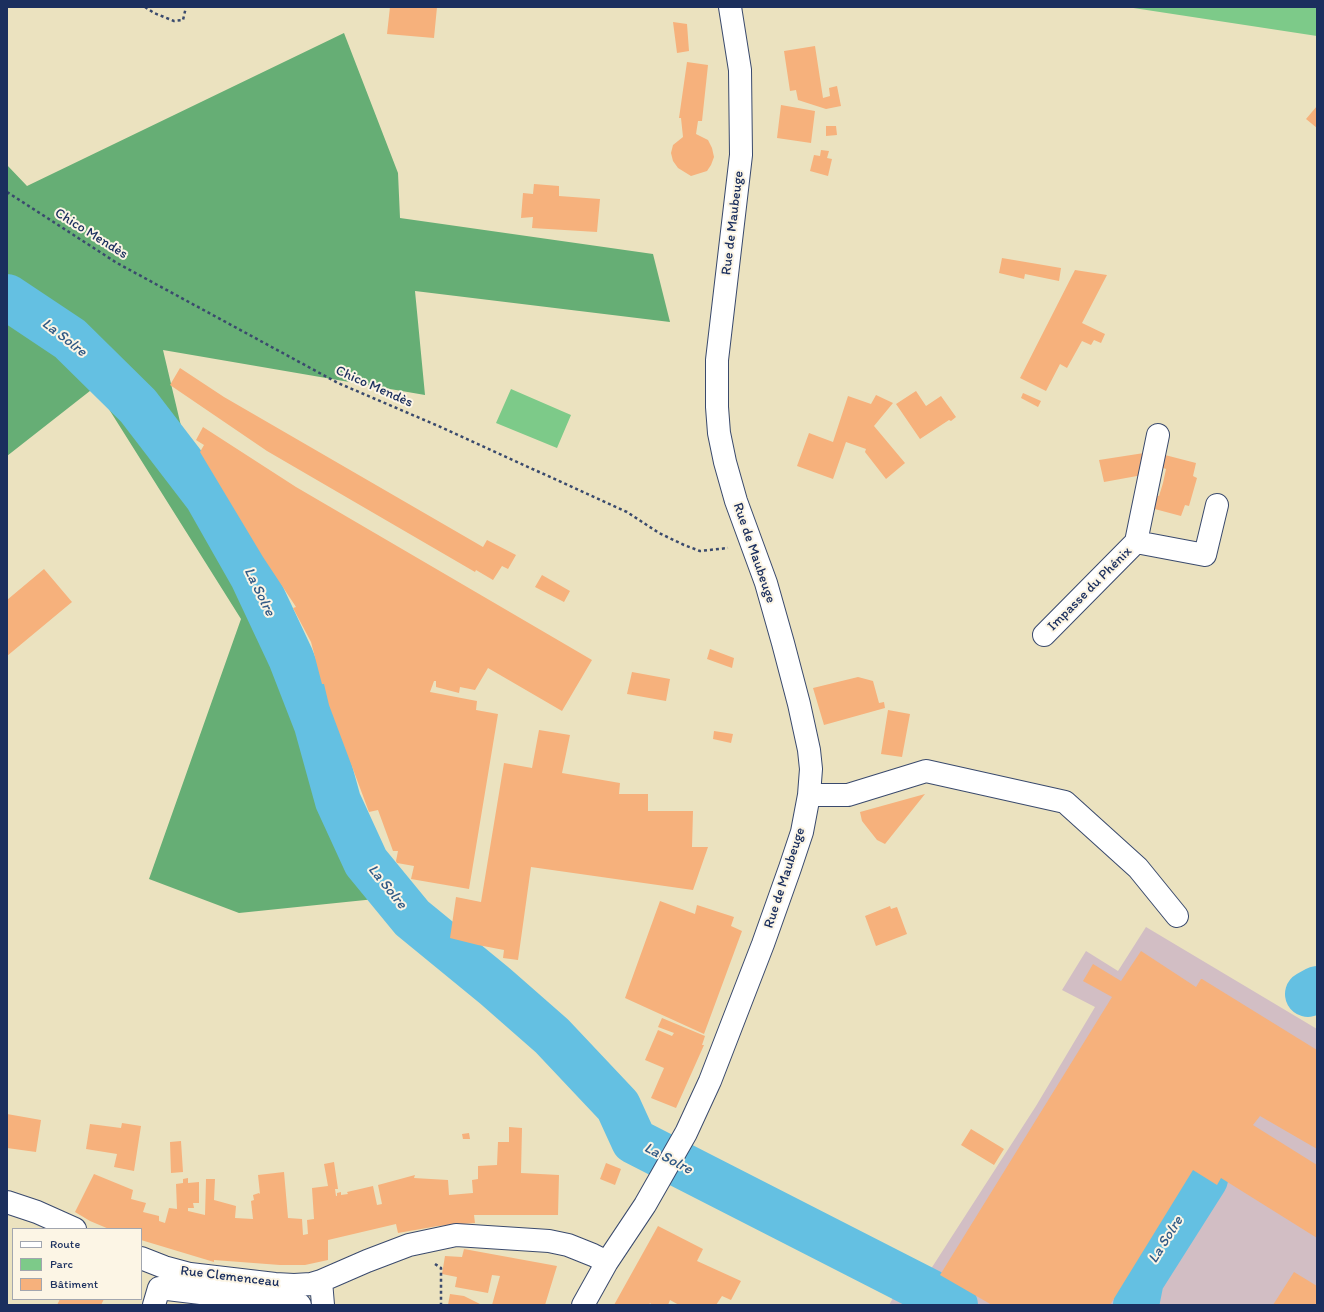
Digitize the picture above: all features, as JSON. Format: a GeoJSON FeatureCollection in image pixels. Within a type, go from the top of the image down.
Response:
{"type":"FeatureCollection","features":[{"type":"Feature","properties":{"kind":"street","name":"Rue de Maubeuge"},"geometry":{"type":"LineString","coordinates":[[583,1305],[607,1262],[645,1205],[686,1133],[710,1081],[763,944],[790,868],[802,832],[809,795],[811,769],[805,730],[766,583],[736,501],[725,462],[719,433],[716,401],[717,360],[741,156],[740,70],[730,7]]}},
{"type":"Feature","properties":{"kind":"street","name":"Impasse du Phénix"},"geometry":{"type":"LineString","coordinates":[[1044,635],[1136,542],[1158,435]]}},
{"type":"Feature","properties":{"kind":"street","name":"Impasse du Phénix"},"geometry":{"type":"LineString","coordinates":[[1136,542],[1205,555],[1217,505]]}},
{"type":"Feature","properties":{"kind":"street"},"geometry":{"type":"LineString","coordinates":[[809,795],[848,795],[926,771],[1065,802],[1138,868],[1177,916]]}},
{"type":"Feature","properties":{"kind":"street"},"geometry":{"type":"LineString","coordinates":[[7,1202],[37,1212],[73,1228]]}},
{"type":"Feature","properties":{"kind":"street","name":"Rue Clemenceau"},"geometry":{"type":"LineString","coordinates":[[142,1258],[164,1267],[190,1274],[275,1284],[311,1284],[409,1245],[456,1235],[549,1241],[568,1245],[607,1262]]}},
{"type":"Feature","properties":{"kind":"street"},"geometry":{"type":"LineString","coordinates":[[321,1281],[323,1305]]}},
{"type":"Feature","properties":{"kind":"street"},"geometry":{"type":"LineString","coordinates":[[154,1305],[159,1288],[300,1305]]}},
{"type":"Feature","properties":{"kind":"path"},"geometry":{"type":"LineString","coordinates":[[145,7],[154,13],[174,21],[184,20],[186,7]]}},
{"type":"Feature","properties":{"kind":"path","name":"Chico Mendès"},"geometry":{"type":"LineString","coordinates":[[7,192],[117,263],[338,383],[436,425],[627,512],[659,533],[684,545],[700,551],[752,545]]}},
{"type":"Feature","properties":{"kind":"path"},"geometry":{"type":"LineString","coordinates":[[409,1245],[441,1268],[441,1305]]}},
{"type":"Feature","properties":{"kind":"shaded area"},"geometry":{"type":"Polygon","coordinates":[[[1146,927],[1317,1029],[1317,1305],[889,1305],[893,1298],[927,1275],[1036,1106],[1095,1007],[1062,990],[1086,951],[1118,971],[1146,927]]]}},
{"type":"Feature","properties":{"kind":"green space"},"geometry":{"type":"Polygon","coordinates":[[[1127,7],[1317,7],[1317,36],[1127,7]]]}},
{"type":"Feature","properties":{"kind":"green space"},"geometry":{"type":"Polygon","coordinates":[[[344,33],[398,173],[400,218],[653,254],[670,322],[415,291],[425,395],[163,350],[181,426],[292,620],[335,748],[378,855],[414,895],[239,913],[149,879],[241,619],[95,387],[7,456],[7,165],[27,186],[344,33]]]}},
{"type":"Feature","properties":{"kind":"green space"},"geometry":{"type":"Polygon","coordinates":[[[511,389],[571,415],[557,448],[496,423],[511,389]]]}},
{"type":"Feature","properties":{"kind":"building"},"geometry":{"type":"Polygon","coordinates":[[[390,7],[437,7],[434,38],[387,34],[390,7]]]}},
{"type":"Feature","properties":{"kind":"building"},"geometry":{"type":"Polygon","coordinates":[[[673,22],[687,24],[689,51],[677,53],[673,22]]]}},
{"type":"Feature","properties":{"kind":"building"},"geometry":{"type":"Polygon","coordinates":[[[815,46],[823,98],[830,96],[829,88],[837,86],[841,106],[826,109],[798,100],[796,90],[790,91],[784,51],[815,46]]]}},
{"type":"Feature","properties":{"kind":"building"},"geometry":{"type":"Polygon","coordinates":[[[687,62],[708,65],[702,121],[698,121],[696,134],[708,140],[714,157],[707,171],[691,176],[678,168],[673,161],[671,153],[673,145],[683,137],[681,118],[679,118],[687,62]]]}},
{"type":"Feature","properties":{"kind":"building"},"geometry":{"type":"Polygon","coordinates":[[[781,105],[815,111],[811,143],[777,138],[781,105]]]}},
{"type":"Feature","properties":{"kind":"building"},"geometry":{"type":"Polygon","coordinates":[[[1317,106],[1317,128],[1306,119],[1317,106]]]}},
{"type":"Feature","properties":{"kind":"building"},"geometry":{"type":"Polygon","coordinates":[[[826,126],[836,126],[837,135],[826,136],[826,126]]]}},
{"type":"Feature","properties":{"kind":"building"},"geometry":{"type":"Polygon","coordinates":[[[821,150],[829,151],[827,158],[832,159],[828,176],[810,171],[814,155],[820,156],[821,150]]]}},
{"type":"Feature","properties":{"kind":"building"},"geometry":{"type":"Polygon","coordinates":[[[534,184],[559,186],[559,196],[600,199],[597,232],[532,228],[533,217],[521,218],[523,193],[533,194],[534,184]]]}},
{"type":"Feature","properties":{"kind":"building"},"geometry":{"type":"Polygon","coordinates":[[[1002,258],[1061,268],[1059,281],[1025,274],[1024,279],[999,273],[1002,258]]]}},
{"type":"Feature","properties":{"kind":"building"},"geometry":{"type":"Polygon","coordinates":[[[1075,270],[1107,275],[1082,323],[1105,334],[1101,343],[1094,340],[1091,345],[1082,341],[1067,368],[1060,364],[1046,391],[1020,378],[1075,270]]]}},
{"type":"Feature","properties":{"kind":"building"},"geometry":{"type":"Polygon","coordinates":[[[180,368],[224,397],[483,547],[487,540],[516,555],[508,569],[502,566],[493,580],[476,570],[475,572],[267,451],[170,385],[180,368]]]}},
{"type":"Feature","properties":{"kind":"building"},"geometry":{"type":"Polygon","coordinates":[[[916,391],[926,406],[941,396],[956,417],[920,439],[896,404],[916,391]]]}},
{"type":"Feature","properties":{"kind":"building"},"geometry":{"type":"Polygon","coordinates":[[[1023,393],[1041,401],[1038,407],[1021,398],[1023,393]]]}},
{"type":"Feature","properties":{"kind":"building"},"geometry":{"type":"Polygon","coordinates":[[[876,395],[893,403],[874,426],[905,463],[886,479],[865,452],[866,449],[846,442],[833,479],[797,466],[809,433],[833,442],[848,396],[871,404],[876,395]]]}},
{"type":"Feature","properties":{"kind":"building"},"geometry":{"type":"Polygon","coordinates":[[[203,427],[296,487],[592,660],[562,711],[488,668],[475,690],[460,687],[459,693],[436,687],[436,681],[434,681],[430,692],[477,701],[476,710],[498,714],[469,889],[411,879],[414,866],[397,863],[398,851],[393,851],[378,810],[369,812],[329,705],[311,642],[293,608],[296,607],[263,557],[200,452],[204,445],[196,440],[203,427]]]}},
{"type":"Feature","properties":{"kind":"building"},"geometry":{"type":"Polygon","coordinates":[[[1144,453],[1148,474],[1104,482],[1099,460],[1144,453]]]}},
{"type":"Feature","properties":{"kind":"building"},"geometry":{"type":"Polygon","coordinates":[[[1165,455],[1196,463],[1193,476],[1197,478],[1189,506],[1185,505],[1181,516],[1151,508],[1154,495],[1159,496],[1163,483],[1166,469],[1161,467],[1165,455]]]}},
{"type":"Feature","properties":{"kind":"building"},"geometry":{"type":"Polygon","coordinates":[[[44,569],[72,602],[7,656],[7,600],[44,569]]]}},
{"type":"Feature","properties":{"kind":"building"},"geometry":{"type":"Polygon","coordinates":[[[542,575],[570,591],[564,602],[535,587],[542,575]]]}},
{"type":"Feature","properties":{"kind":"building"},"geometry":{"type":"Polygon","coordinates":[[[710,649],[734,658],[732,668],[707,659],[710,649]]]}},
{"type":"Feature","properties":{"kind":"building"},"geometry":{"type":"Polygon","coordinates":[[[632,672],[670,679],[666,701],[627,694],[632,672]]]}},
{"type":"Feature","properties":{"kind":"building"},"geometry":{"type":"Polygon","coordinates":[[[858,677],[873,681],[879,703],[884,702],[885,708],[824,725],[813,688],[858,677]]]}},
{"type":"Feature","properties":{"kind":"building"},"geometry":{"type":"Polygon","coordinates":[[[888,710],[910,714],[902,757],[881,754],[888,710]]]}},
{"type":"Feature","properties":{"kind":"building"},"geometry":{"type":"Polygon","coordinates":[[[539,730],[570,735],[562,773],[620,783],[619,794],[648,794],[648,811],[693,811],[692,847],[708,847],[693,890],[531,867],[518,960],[503,958],[504,950],[450,938],[456,897],[481,902],[504,763],[532,768],[539,730]]]}},
{"type":"Feature","properties":{"kind":"building"},"geometry":{"type":"Polygon","coordinates":[[[714,731],[733,734],[731,743],[713,739],[714,731]]]}},
{"type":"Feature","properties":{"kind":"building"},"geometry":{"type":"Polygon","coordinates":[[[925,794],[885,844],[877,840],[862,821],[860,812],[925,794]]]}},
{"type":"Feature","properties":{"kind":"building"},"geometry":{"type":"Polygon","coordinates":[[[660,901],[695,914],[697,905],[734,917],[731,926],[742,931],[704,1034],[625,998],[660,901]]]}},
{"type":"Feature","properties":{"kind":"building"},"geometry":{"type":"Polygon","coordinates":[[[890,906],[891,909],[897,907],[907,934],[876,946],[865,916],[890,906]]]}},
{"type":"Feature","properties":{"kind":"building"},"geometry":{"type":"Polygon","coordinates":[[[1141,951],[1196,987],[1202,979],[1317,1050],[1317,1149],[1260,1116],[1253,1125],[1317,1165],[1317,1238],[1221,1178],[1217,1185],[1193,1170],[1110,1305],[992,1305],[940,1275],[1112,997],[1083,981],[1093,964],[1121,981],[1141,951]]]}},
{"type":"Feature","properties":{"kind":"building"},"geometry":{"type":"Polygon","coordinates":[[[662,1018],[705,1036],[702,1045],[704,1045],[676,1108],[651,1098],[664,1068],[645,1060],[658,1030],[672,1036],[674,1033],[658,1027],[662,1018]]]}},
{"type":"Feature","properties":{"kind":"building"},"geometry":{"type":"Polygon","coordinates":[[[7,1114],[41,1120],[36,1152],[7,1148],[7,1114]]]}},
{"type":"Feature","properties":{"kind":"building"},"geometry":{"type":"Polygon","coordinates":[[[122,1123],[141,1126],[134,1171],[114,1167],[117,1154],[86,1149],[90,1124],[121,1128],[122,1123]]]}},
{"type":"Feature","properties":{"kind":"building"},"geometry":{"type":"Polygon","coordinates":[[[509,1127],[522,1128],[521,1173],[559,1175],[558,1215],[474,1215],[475,1223],[438,1226],[398,1233],[396,1224],[328,1240],[328,1260],[305,1265],[280,1265],[214,1260],[214,1262],[142,1240],[142,1228],[107,1228],[90,1221],[75,1212],[94,1174],[133,1190],[131,1199],[146,1203],[143,1212],[159,1216],[159,1221],[165,1223],[169,1208],[177,1209],[176,1184],[183,1183],[183,1179],[188,1178],[188,1183],[199,1182],[199,1203],[193,1203],[194,1208],[188,1208],[188,1211],[205,1215],[206,1179],[215,1179],[214,1200],[236,1206],[235,1218],[253,1219],[251,1201],[254,1200],[253,1195],[260,1194],[258,1175],[284,1172],[288,1218],[302,1219],[303,1235],[308,1234],[307,1220],[314,1219],[312,1188],[328,1186],[324,1164],[334,1162],[338,1189],[335,1189],[336,1196],[337,1193],[341,1192],[341,1195],[348,1194],[347,1192],[373,1186],[377,1205],[382,1204],[378,1185],[415,1175],[414,1178],[448,1180],[449,1195],[473,1193],[472,1180],[478,1179],[478,1166],[497,1165],[498,1142],[509,1142],[509,1127]]]}},
{"type":"Feature","properties":{"kind":"building"},"geometry":{"type":"Polygon","coordinates":[[[971,1129],[1004,1149],[994,1165],[961,1145],[971,1129]]]}},
{"type":"Feature","properties":{"kind":"building"},"geometry":{"type":"Polygon","coordinates":[[[469,1133],[470,1139],[463,1139],[462,1134],[469,1133]]]}},
{"type":"Feature","properties":{"kind":"building"},"geometry":{"type":"Polygon","coordinates":[[[181,1141],[183,1172],[171,1173],[170,1142],[181,1141]]]}},
{"type":"Feature","properties":{"kind":"building"},"geometry":{"type":"Polygon","coordinates":[[[606,1163],[621,1169],[615,1185],[600,1179],[606,1163]]]}},
{"type":"Feature","properties":{"kind":"building"},"geometry":{"type":"Polygon","coordinates":[[[658,1226],[703,1249],[697,1261],[741,1281],[731,1300],[722,1296],[716,1305],[679,1305],[670,1300],[668,1305],[652,1305],[650,1303],[649,1305],[614,1305],[658,1226]]]}},
{"type":"Feature","properties":{"kind":"building"},"geometry":{"type":"Polygon","coordinates":[[[464,1249],[557,1266],[545,1305],[492,1305],[500,1276],[492,1275],[488,1293],[455,1287],[457,1277],[442,1274],[445,1256],[462,1257],[464,1249]]]}},
{"type":"Feature","properties":{"kind":"building"},"geometry":{"type":"Polygon","coordinates":[[[1294,1272],[1317,1286],[1317,1305],[1273,1305],[1294,1272]]]}},
{"type":"Feature","properties":{"kind":"building"},"geometry":{"type":"Polygon","coordinates":[[[450,1294],[464,1296],[482,1305],[448,1305],[450,1294]]]}},
{"type":"Feature","properties":{"kind":"building"},"geometry":{"type":"Polygon","coordinates":[[[60,1300],[104,1300],[101,1305],[57,1305],[60,1300]]]}},
{"type":"Feature","properties":{"kind":"waterway","name":"La Solre"},"geometry":{"type":"LineString","coordinates":[[7,297],[70,339],[138,406],[207,496],[253,577],[291,658],[317,725],[338,801],[366,862],[412,918],[495,986],[552,1036],[618,1106],[634,1141],[955,1305]]}},
{"type":"Feature","properties":{"kind":"waterway","name":"La Solre"},"geometry":{"type":"LineString","coordinates":[[1308,994],[1317,989]]}},
{"type":"Feature","properties":{"kind":"waterway","name":"La Solre"},"geometry":{"type":"LineString","coordinates":[[1136,1305],[1141,1280],[1205,1179]]}}]}
